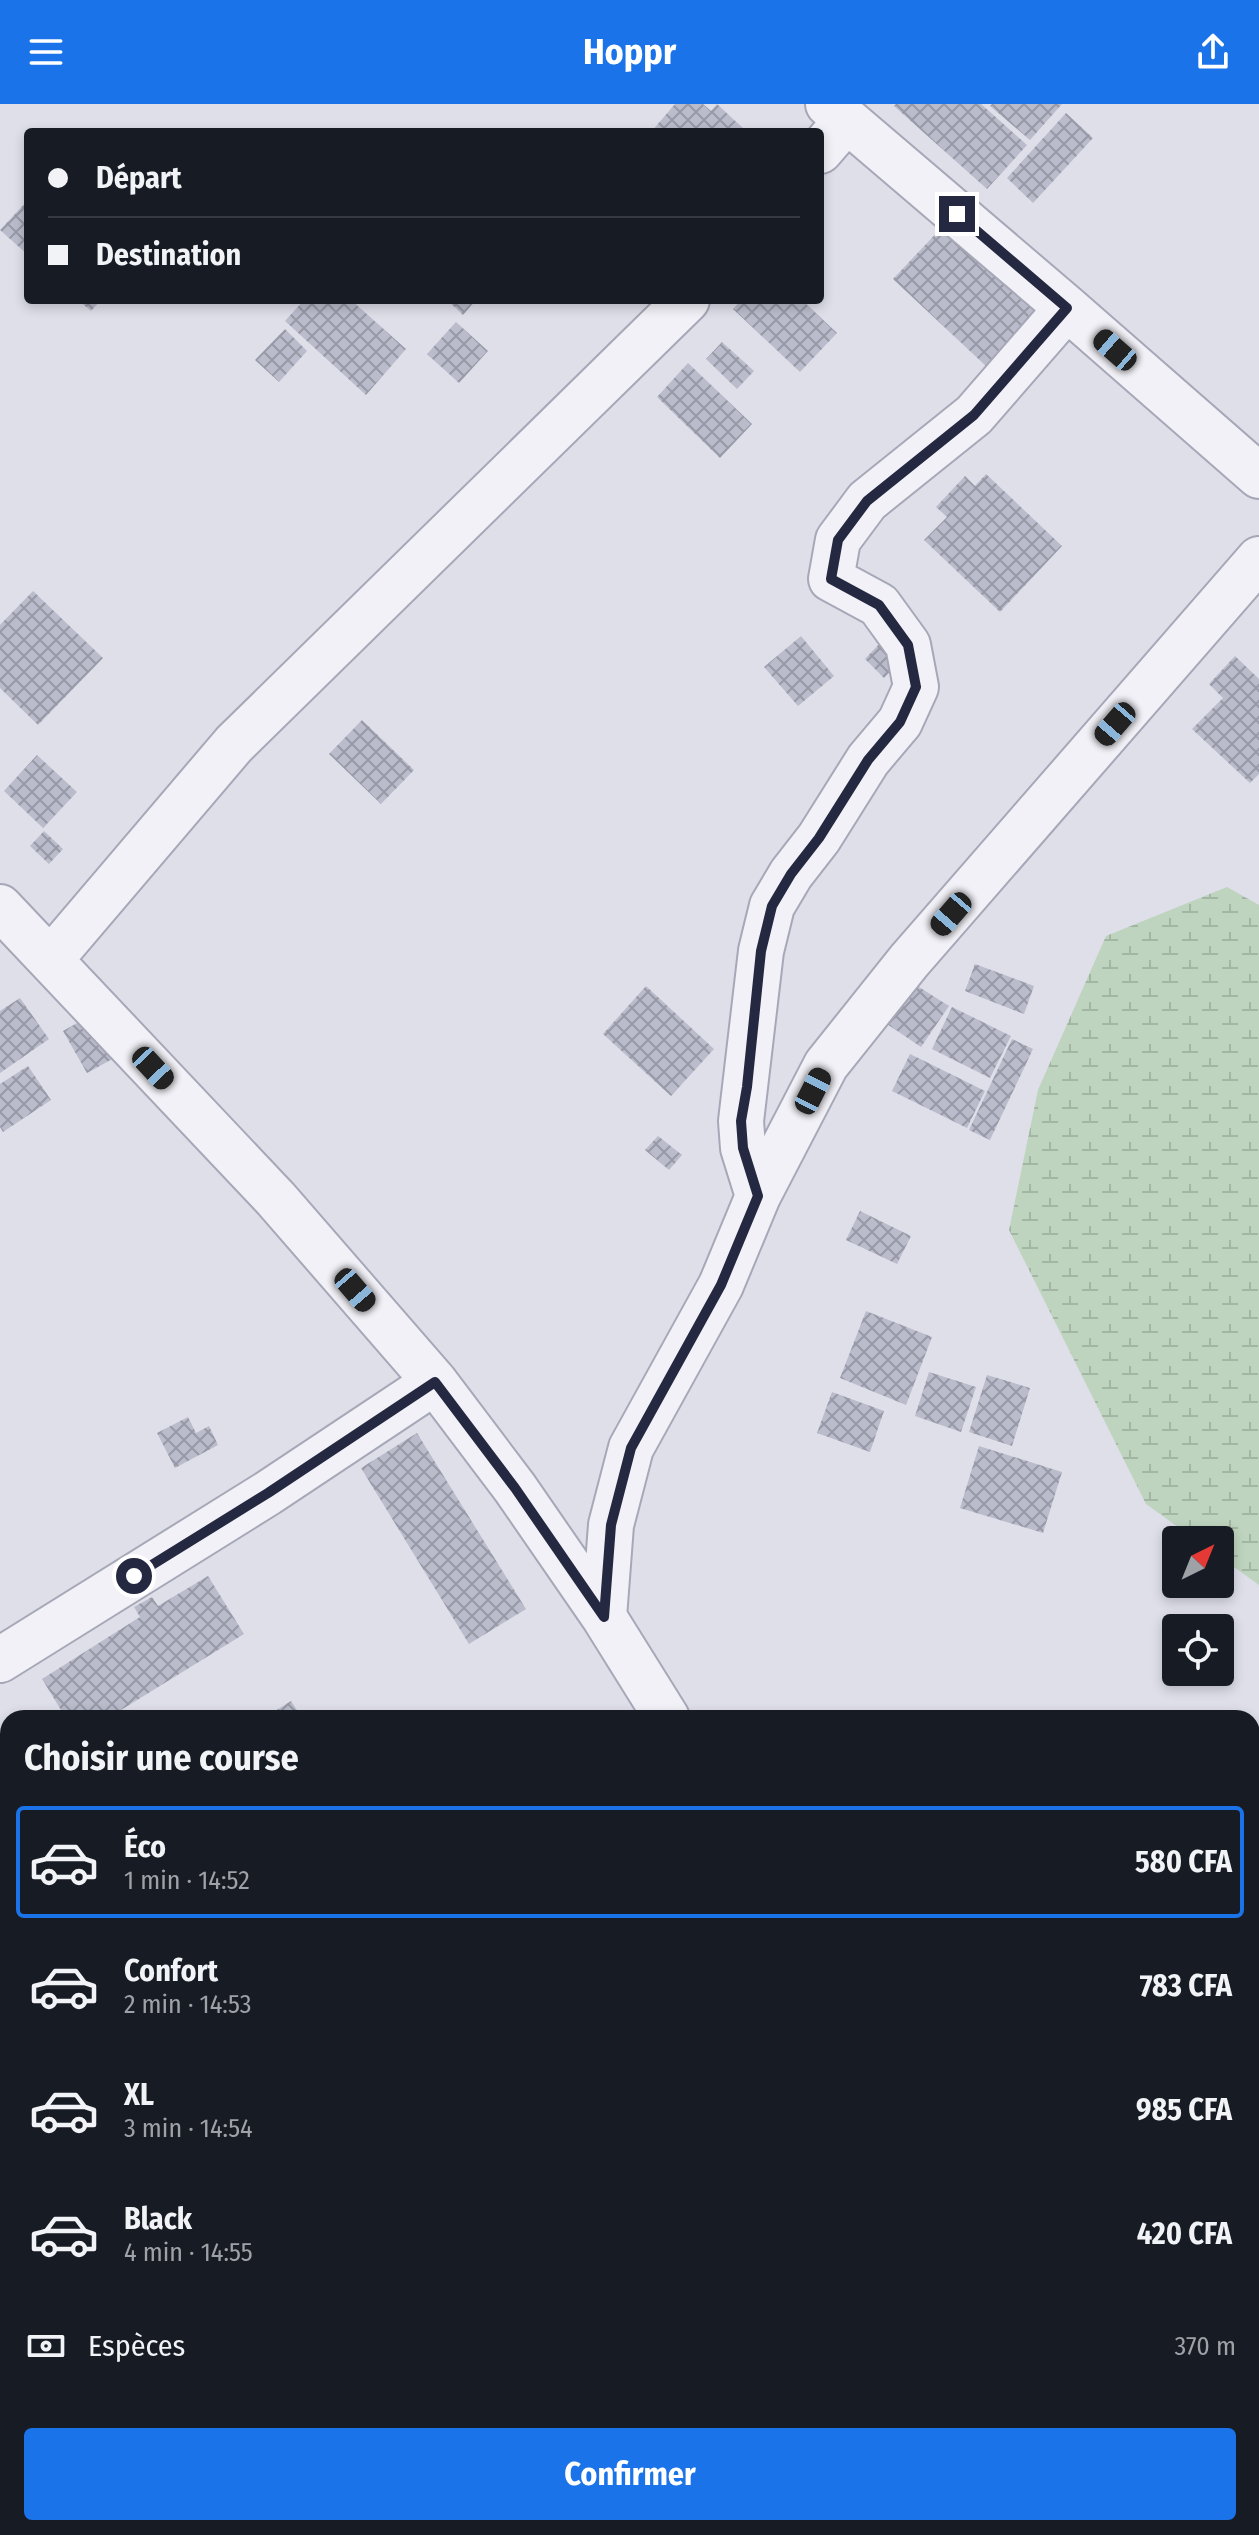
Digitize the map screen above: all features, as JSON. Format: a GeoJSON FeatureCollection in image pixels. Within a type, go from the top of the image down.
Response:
{"type":"FeatureCollection","features":[{"type":"Feature","properties":{"kind":"street"},"geometry":{"type":"LineString","coordinates":[[831,125],[1067,308],[1259,476]]}},
{"type":"Feature","properties":{"kind":"street"},"geometry":{"type":"LineString","coordinates":[[51,959],[234,744],[683,304]]}},
{"type":"Feature","properties":{"kind":"street"},"geometry":{"type":"LineString","coordinates":[[758,1196],[743,1148],[741,1121],[761,951],[772,906],[868,760],[900,722],[916,687],[908,645],[879,605],[831,579],[838,540],[867,501],[974,415],[1067,308]]}},
{"type":"Feature","properties":{"kind":"street"},"geometry":{"type":"LineString","coordinates":[[604,1617],[611,1525],[631,1448],[721,1285],[758,1196],[826,1065],[909,961],[1259,559]]}},
{"type":"Feature","properties":{"kind":"street"},"geometry":{"type":"LineString","coordinates":[[0,907],[276,1199],[435,1382],[515,1488],[604,1617],[662,1710]]}},
{"type":"Feature","properties":{"kind":"street"},"geometry":{"type":"LineString","coordinates":[[0,1660],[268,1493],[435,1382]]}},
{"type":"Feature","properties":{"kind":"green space"},"geometry":{"type":"Polygon","coordinates":[[[1227,887],[1259,905],[1259,1585],[1234,1567],[1234,1526],[1177,1526],[1146,1504],[1009,1230],[1038,1090],[1106,936],[1227,887]]]}},
{"type":"Feature","properties":{"kind":"building"},"geometry":{"type":"Polygon","coordinates":[[[675,104],[703,104],[711,111],[717,104],[743,128],[654,128],[675,104]]]}},
{"type":"Feature","properties":{"kind":"building"},"geometry":{"type":"Polygon","coordinates":[[[981,104],[1027,145],[987,189],[894,106],[981,104]]]}},
{"type":"Feature","properties":{"kind":"building"},"geometry":{"type":"Polygon","coordinates":[[[1062,104],[1030,140],[990,106],[1062,104]]]}},
{"type":"Feature","properties":{"kind":"building"},"geometry":{"type":"Polygon","coordinates":[[[1066,113],[1093,138],[1033,203],[1007,178],[1066,113]]]}},
{"type":"Feature","properties":{"kind":"building"},"geometry":{"type":"Polygon","coordinates":[[[24,204],[24,251],[0,230],[24,204]]]}},
{"type":"Feature","properties":{"kind":"building"},"geometry":{"type":"Polygon","coordinates":[[[945,224],[1038,312],[987,367],[893,279],[945,224]]]}},
{"type":"Feature","properties":{"kind":"building"},"geometry":{"type":"Polygon","coordinates":[[[83,304],[97,304],[91,311],[83,304]]]}},
{"type":"Feature","properties":{"kind":"building"},"geometry":{"type":"Polygon","coordinates":[[[300,304],[355,304],[406,349],[366,395],[285,321],[300,304]]]}},
{"type":"Feature","properties":{"kind":"building"},"geometry":{"type":"Polygon","coordinates":[[[451,304],[473,304],[463,315],[451,304]]]}},
{"type":"Feature","properties":{"kind":"building"},"geometry":{"type":"Polygon","coordinates":[[[737,304],[806,304],[837,333],[800,372],[733,309],[737,304]]]}},
{"type":"Feature","properties":{"kind":"building"},"geometry":{"type":"Polygon","coordinates":[[[456,322],[488,351],[459,383],[427,354],[456,322]]]}},
{"type":"Feature","properties":{"kind":"building"},"geometry":{"type":"Polygon","coordinates":[[[285,329],[307,351],[279,382],[255,360],[285,329]]]}},
{"type":"Feature","properties":{"kind":"building"},"geometry":{"type":"Polygon","coordinates":[[[722,342],[754,371],[737,389],[706,359],[722,342]]]}},
{"type":"Feature","properties":{"kind":"building"},"geometry":{"type":"Polygon","coordinates":[[[688,363],[752,424],[720,458],[657,397],[688,363]]]}},
{"type":"Feature","properties":{"kind":"building"},"geometry":{"type":"Polygon","coordinates":[[[986,474],[1062,546],[1000,612],[924,540],[947,517],[936,507],[965,476],[975,486],[986,474]]]}},
{"type":"Feature","properties":{"kind":"building"},"geometry":{"type":"Polygon","coordinates":[[[33,591],[103,658],[38,725],[0,688],[0,625],[33,591]]]}},
{"type":"Feature","properties":{"kind":"building"},"geometry":{"type":"Polygon","coordinates":[[[801,636],[834,676],[798,706],[764,667],[801,636]]]}},
{"type":"Feature","properties":{"kind":"building"},"geometry":{"type":"Polygon","coordinates":[[[882,641],[901,660],[884,678],[865,659],[882,641]]]}},
{"type":"Feature","properties":{"kind":"building"},"geometry":{"type":"Polygon","coordinates":[[[1235,656],[1259,679],[1259,774],[1250,783],[1192,729],[1223,698],[1209,684],[1235,656]]]}},
{"type":"Feature","properties":{"kind":"building"},"geometry":{"type":"Polygon","coordinates":[[[362,720],[414,770],[381,804],[329,754],[362,720]]]}},
{"type":"Feature","properties":{"kind":"building"},"geometry":{"type":"Polygon","coordinates":[[[37,755],[77,792],[43,828],[4,791],[37,755]]]}},
{"type":"Feature","properties":{"kind":"building"},"geometry":{"type":"Polygon","coordinates":[[[44,831],[63,849],[49,864],[30,846],[44,831]]]}},
{"type":"Feature","properties":{"kind":"building"},"geometry":{"type":"Polygon","coordinates":[[[975,964],[1034,986],[1024,1014],[965,991],[975,964]]]}},
{"type":"Feature","properties":{"kind":"building"},"geometry":{"type":"Polygon","coordinates":[[[911,982],[949,1006],[921,1047],[884,1022],[911,982]]]}},
{"type":"Feature","properties":{"kind":"building"},"geometry":{"type":"Polygon","coordinates":[[[646,986],[714,1049],[671,1096],[603,1034],[646,986]]]}},
{"type":"Feature","properties":{"kind":"building"},"geometry":{"type":"Polygon","coordinates":[[[20,998],[49,1039],[0,1073],[0,1011],[20,998]]]}},
{"type":"Feature","properties":{"kind":"building"},"geometry":{"type":"Polygon","coordinates":[[[952,1007],[1011,1036],[990,1078],[932,1049],[952,1007]]]}},
{"type":"Feature","properties":{"kind":"building"},"geometry":{"type":"Polygon","coordinates":[[[91,1015],[116,1057],[87,1073],[63,1031],[91,1015]]]}},
{"type":"Feature","properties":{"kind":"building"},"geometry":{"type":"Polygon","coordinates":[[[1012,1039],[1033,1049],[990,1140],[969,1130],[1012,1039]]]}},
{"type":"Feature","properties":{"kind":"building"},"geometry":{"type":"Polygon","coordinates":[[[910,1054],[985,1091],[967,1128],[892,1091],[910,1054]]]}},
{"type":"Feature","properties":{"kind":"building"},"geometry":{"type":"Polygon","coordinates":[[[28,1066],[51,1100],[3,1132],[0,1127],[0,1084],[28,1066]]]}},
{"type":"Feature","properties":{"kind":"building"},"geometry":{"type":"Polygon","coordinates":[[[658,1136],[682,1155],[669,1170],[645,1150],[658,1136]]]}},
{"type":"Feature","properties":{"kind":"building"},"geometry":{"type":"Polygon","coordinates":[[[860,1211],[911,1236],[897,1264],[846,1240],[860,1211]]]}},
{"type":"Feature","properties":{"kind":"building"},"geometry":{"type":"Polygon","coordinates":[[[866,1311],[932,1337],[906,1405],[840,1378],[866,1311]]]}},
{"type":"Feature","properties":{"kind":"building"},"geometry":{"type":"Polygon","coordinates":[[[929,1372],[976,1387],[961,1432],[915,1416],[929,1372]]]}},
{"type":"Feature","properties":{"kind":"building"},"geometry":{"type":"Polygon","coordinates":[[[987,1375],[1030,1388],[1012,1446],[969,1432],[987,1375]]]}},
{"type":"Feature","properties":{"kind":"building"},"geometry":{"type":"Polygon","coordinates":[[[832,1392],[884,1411],[870,1452],[817,1433],[832,1392]]]}},
{"type":"Feature","properties":{"kind":"building"},"geometry":{"type":"Polygon","coordinates":[[[188,1417],[196,1433],[209,1426],[218,1445],[175,1468],[157,1433],[188,1417]]]}},
{"type":"Feature","properties":{"kind":"building"},"geometry":{"type":"Polygon","coordinates":[[[417,1433],[526,1609],[469,1644],[361,1468],[417,1433]]]}},
{"type":"Feature","properties":{"kind":"building"},"geometry":{"type":"Polygon","coordinates":[[[979,1446],[1062,1472],[1043,1533],[960,1508],[979,1446]]]}},
{"type":"Feature","properties":{"kind":"building"},"geometry":{"type":"Polygon","coordinates":[[[208,1576],[244,1634],[121,1710],[61,1710],[42,1679],[140,1617],[134,1607],[152,1597],[158,1606],[208,1576]]]}},
{"type":"Feature","properties":{"kind":"building"},"geometry":{"type":"Polygon","coordinates":[[[291,1701],[297,1710],[277,1710],[291,1701]]]}},
{"type":"Feature","properties":{"kind":"route"},"geometry":{"type":"LineString","coordinates":[[134,1576],[268,1493],[435,1382],[515,1488],[604,1617],[611,1525],[631,1448],[721,1285],[758,1196],[743,1148],[741,1121],[761,951],[772,906],[868,760],[900,722],[916,687],[908,645],[879,605],[831,579],[838,540],[867,501],[974,415],[1067,308],[957,214]]}}]}
